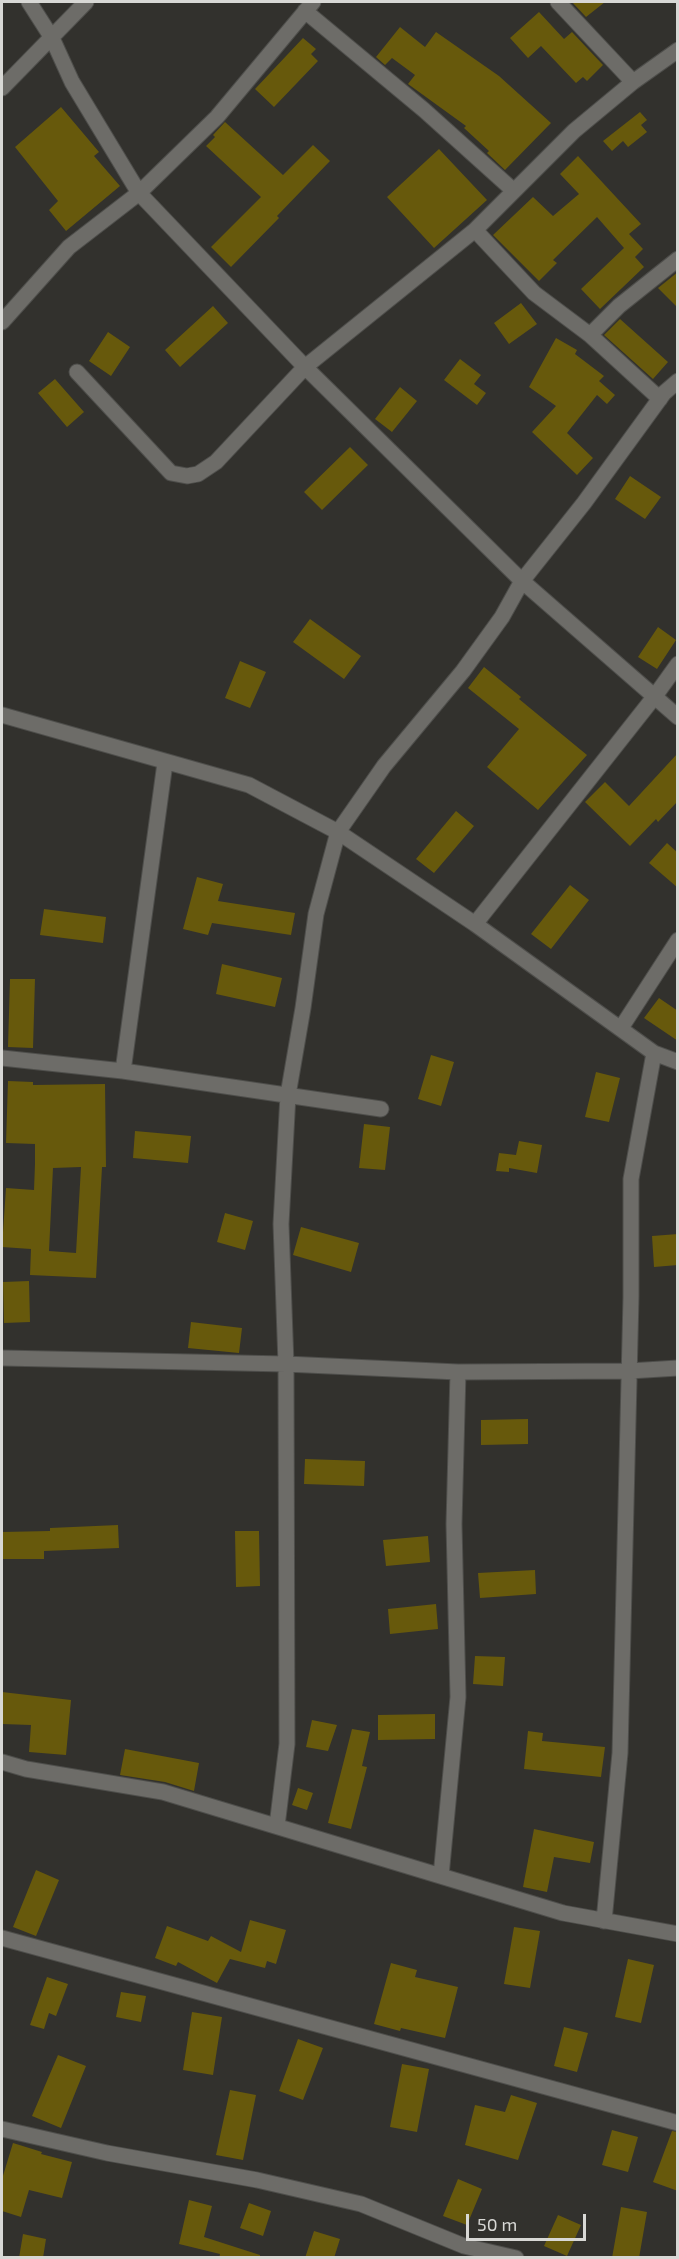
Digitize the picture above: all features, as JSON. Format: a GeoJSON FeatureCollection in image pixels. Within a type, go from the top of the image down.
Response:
{"type":"FeatureCollection","features":[{"type":"Feature","properties":{"kind":"street"},"geometry":{"type":"LineString","coordinates":[[29,2],[52,38],[72,82],[139,193],[305,367],[522,581],[678,717]]}},
{"type":"Feature","properties":{"kind":"street"},"geometry":{"type":"LineString","coordinates":[[2,88],[86,2]]}},
{"type":"Feature","properties":{"kind":"street"},"geometry":{"type":"LineString","coordinates":[[558,2],[633,82]]}},
{"type":"Feature","properties":{"kind":"street"},"geometry":{"type":"LineString","coordinates":[[2,322],[69,247],[139,193],[217,117],[309,6],[514,191]]}},
{"type":"Feature","properties":{"kind":"street"},"geometry":{"type":"LineString","coordinates":[[77,372],[171,473],[187,476],[198,474],[216,462],[305,367],[475,230],[574,131],[633,82],[678,50]]}},
{"type":"Feature","properties":{"kind":"street"},"geometry":{"type":"LineString","coordinates":[[475,230],[534,293],[590,335],[660,399]]}},
{"type":"Feature","properties":{"kind":"street"},"geometry":{"type":"LineString","coordinates":[[590,335],[619,306],[678,259]]}},
{"type":"Feature","properties":{"kind":"street"},"geometry":{"type":"LineString","coordinates":[[277,1826],[287,1744],[286,1364],[281,1224],[288,1095],[316,914],[338,832],[384,766],[463,671],[502,617],[522,581],[584,503],[660,399],[678,381]]}},
{"type":"Feature","properties":{"kind":"street"},"geometry":{"type":"LineString","coordinates":[[475,924],[678,664]]}},
{"type":"Feature","properties":{"kind":"street"},"geometry":{"type":"LineString","coordinates":[[2,715],[249,785],[338,832],[475,924],[654,1053],[678,1062]]}},
{"type":"Feature","properties":{"kind":"street"},"geometry":{"type":"LineString","coordinates":[[123,1071],[165,763]]}},
{"type":"Feature","properties":{"kind":"street"},"geometry":{"type":"LineString","coordinates":[[621,1028],[678,940]]}},
{"type":"Feature","properties":{"kind":"street"},"geometry":{"type":"LineString","coordinates":[[604,1921],[620,1753],[631,1179],[654,1053]]}},
{"type":"Feature","properties":{"kind":"street"},"geometry":{"type":"LineString","coordinates":[[2,1058],[123,1071],[381,1108]]}},
{"type":"Feature","properties":{"kind":"street"},"geometry":{"type":"LineString","coordinates":[[2,1358],[286,1364],[458,1372],[629,1371],[678,1368]]}},
{"type":"Feature","properties":{"kind":"street"},"geometry":{"type":"LineString","coordinates":[[441,1876],[458,1697],[454,1524],[458,1372]]}},
{"type":"Feature","properties":{"kind":"street"},"geometry":{"type":"LineString","coordinates":[[2,1762],[26,1769],[163,1792],[563,1913],[678,1934]]}},
{"type":"Feature","properties":{"kind":"street"},"geometry":{"type":"LineString","coordinates":[[2,1938],[678,2123]]}},
{"type":"Feature","properties":{"kind":"street"},"geometry":{"type":"LineString","coordinates":[[2,2129],[107,2153],[257,2180],[361,2204],[464,2246],[516,2258]]}},
{"type":"Feature","properties":{"kind":"building"},"geometry":{"type":"Polygon","coordinates":[[[572,2],[605,2],[586,17],[572,2]]]}},
{"type":"Feature","properties":{"kind":"building"},"geometry":{"type":"Polygon","coordinates":[[[539,12],[564,39],[572,32],[603,65],[587,81],[583,77],[576,83],[541,46],[528,58],[510,38],[539,12]]]}},
{"type":"Feature","properties":{"kind":"building"},"geometry":{"type":"Polygon","coordinates":[[[400,27],[425,47],[436,32],[499,76],[551,123],[505,170],[487,153],[489,151],[464,128],[466,126],[408,84],[415,75],[392,58],[385,65],[376,57],[400,27]]]}},
{"type":"Feature","properties":{"kind":"building"},"geometry":{"type":"Polygon","coordinates":[[[303,38],[316,49],[311,54],[318,61],[274,107],[255,89],[303,38]]]}},
{"type":"Feature","properties":{"kind":"building"},"geometry":{"type":"Polygon","coordinates":[[[61,107],[99,152],[94,156],[120,186],[66,231],[49,210],[58,201],[15,147],[61,107]]]}},
{"type":"Feature","properties":{"kind":"building"},"geometry":{"type":"Polygon","coordinates":[[[640,112],[647,120],[641,125],[647,132],[628,147],[623,141],[612,151],[603,141],[640,112]]]}},
{"type":"Feature","properties":{"kind":"building"},"geometry":{"type":"Polygon","coordinates":[[[225,122],[283,175],[313,145],[330,161],[231,267],[211,247],[261,197],[206,146],[225,122]]]}},
{"type":"Feature","properties":{"kind":"building"},"geometry":{"type":"Polygon","coordinates":[[[439,149],[487,200],[434,248],[387,197],[439,149]]]}},
{"type":"Feature","properties":{"kind":"building"},"geometry":{"type":"Polygon","coordinates":[[[578,156],[641,224],[629,234],[643,249],[635,257],[644,267],[600,309],[581,289],[624,248],[597,217],[553,260],[557,263],[539,281],[493,235],[533,197],[553,216],[579,194],[560,174],[578,156]]]}},
{"type":"Feature","properties":{"kind":"building"},"geometry":{"type":"Polygon","coordinates":[[[678,272],[678,308],[658,288],[678,272]]]}},
{"type":"Feature","properties":{"kind":"building"},"geometry":{"type":"Polygon","coordinates":[[[521,303],[537,324],[509,344],[494,323],[521,303]]]}},
{"type":"Feature","properties":{"kind":"building"},"geometry":{"type":"Polygon","coordinates":[[[213,306],[228,323],[180,367],[165,350],[213,306]]]}},
{"type":"Feature","properties":{"kind":"building"},"geometry":{"type":"Polygon","coordinates":[[[620,319],[668,362],[653,379],[604,335],[620,319]]]}},
{"type":"Feature","properties":{"kind":"building"},"geometry":{"type":"Polygon","coordinates":[[[108,332],[130,347],[111,376],[89,361],[108,332]]]}},
{"type":"Feature","properties":{"kind":"building"},"geometry":{"type":"Polygon","coordinates":[[[556,338],[577,350],[575,354],[604,376],[599,381],[615,395],[607,404],[597,395],[567,433],[593,458],[577,475],[532,432],[556,406],[529,387],[556,338]]]}},
{"type":"Feature","properties":{"kind":"building"},"geometry":{"type":"Polygon","coordinates":[[[460,359],[481,375],[474,384],[486,393],[477,405],[444,380],[460,359]]]}},
{"type":"Feature","properties":{"kind":"building"},"geometry":{"type":"Polygon","coordinates":[[[55,379],[84,412],[67,427],[38,393],[55,379]]]}},
{"type":"Feature","properties":{"kind":"building"},"geometry":{"type":"Polygon","coordinates":[[[400,387],[417,401],[392,432],[375,419],[400,387]]]}},
{"type":"Feature","properties":{"kind":"building"},"geometry":{"type":"Polygon","coordinates":[[[350,447],[368,465],[322,510],[304,492],[350,447]]]}},
{"type":"Feature","properties":{"kind":"building"},"geometry":{"type":"Polygon","coordinates":[[[630,476],[661,497],[645,519],[615,499],[630,476]]]}},
{"type":"Feature","properties":{"kind":"building"},"geometry":{"type":"Polygon","coordinates":[[[310,619],[361,656],[344,679],[293,642],[310,619]]]}},
{"type":"Feature","properties":{"kind":"building"},"geometry":{"type":"Polygon","coordinates":[[[658,627],[676,640],[657,669],[638,657],[658,627]]]}},
{"type":"Feature","properties":{"kind":"building"},"geometry":{"type":"Polygon","coordinates":[[[240,661],[266,672],[250,708],[225,698],[240,661]]]}},
{"type":"Feature","properties":{"kind":"building"},"geometry":{"type":"Polygon","coordinates":[[[484,667],[587,755],[538,810],[487,767],[519,729],[468,688],[484,667]]]}},
{"type":"Feature","properties":{"kind":"building"},"geometry":{"type":"Polygon","coordinates":[[[678,753],[678,801],[658,822],[656,819],[630,846],[585,802],[605,782],[629,806],[678,753]]]}},
{"type":"Feature","properties":{"kind":"building"},"geometry":{"type":"Polygon","coordinates":[[[456,811],[474,826],[434,873],[416,859],[456,811]]]}},
{"type":"Feature","properties":{"kind":"building"},"geometry":{"type":"Polygon","coordinates":[[[667,843],[678,853],[678,888],[649,863],[667,843]]]}},
{"type":"Feature","properties":{"kind":"building"},"geometry":{"type":"Polygon","coordinates":[[[197,877],[223,884],[218,901],[295,913],[291,935],[212,923],[208,935],[183,929],[197,877]]]}},
{"type":"Feature","properties":{"kind":"building"},"geometry":{"type":"Polygon","coordinates":[[[570,885],[589,900],[551,949],[531,934],[570,885]]]}},
{"type":"Feature","properties":{"kind":"building"},"geometry":{"type":"Polygon","coordinates":[[[44,909],[106,917],[103,943],[40,935],[44,909]]]}},
{"type":"Feature","properties":{"kind":"building"},"geometry":{"type":"Polygon","coordinates":[[[222,964],[282,978],[275,1007],[216,994],[222,964]]]}},
{"type":"Feature","properties":{"kind":"building"},"geometry":{"type":"Polygon","coordinates":[[[10,979],[35,979],[33,1048],[8,1047],[10,979]]]}},
{"type":"Feature","properties":{"kind":"building"},"geometry":{"type":"Polygon","coordinates":[[[659,998],[678,1011],[678,1041],[644,1018],[659,998]]]}},
{"type":"Feature","properties":{"kind":"building"},"geometry":{"type":"Polygon","coordinates":[[[431,1055],[454,1062],[441,1106],[418,1099],[431,1055]]]}},
{"type":"Feature","properties":{"kind":"building"},"geometry":{"type":"Polygon","coordinates":[[[596,1072],[620,1078],[609,1122],[585,1117],[596,1072]]]}},
{"type":"Feature","properties":{"kind":"building"},"geometry":{"type":"Polygon","coordinates":[[[8,1081],[33,1082],[33,1085],[105,1084],[106,1167],[102,1167],[96,1278],[30,1275],[31,1249],[2,1247],[6,1188],[34,1190],[35,1144],[6,1143],[8,1081]],[[81,1167],[53,1168],[49,1251],[76,1253],[81,1167]]]}},
{"type":"Feature","properties":{"kind":"building"},"geometry":{"type":"Polygon","coordinates":[[[364,1124],[390,1127],[385,1170],[359,1168],[364,1124]]]}},
{"type":"Feature","properties":{"kind":"building"},"geometry":{"type":"Polygon","coordinates":[[[135,1131],[191,1136],[188,1163],[133,1158],[135,1131]]]}},
{"type":"Feature","properties":{"kind":"building"},"geometry":{"type":"Polygon","coordinates":[[[519,1141],[542,1145],[537,1173],[509,1168],[509,1172],[496,1171],[499,1153],[516,1155],[519,1141]]]}},
{"type":"Feature","properties":{"kind":"building"},"geometry":{"type":"Polygon","coordinates":[[[225,1213],[253,1221],[245,1250],[217,1242],[225,1213]]]}},
{"type":"Feature","properties":{"kind":"building"},"geometry":{"type":"Polygon","coordinates":[[[301,1227],[359,1243],[351,1272],[293,1255],[301,1227]]]}},
{"type":"Feature","properties":{"kind":"building"},"geometry":{"type":"Polygon","coordinates":[[[678,1234],[678,1265],[654,1267],[652,1236],[678,1234]]]}},
{"type":"Feature","properties":{"kind":"building"},"geometry":{"type":"Polygon","coordinates":[[[29,1281],[30,1322],[4,1323],[3,1282],[29,1281]]]}},
{"type":"Feature","properties":{"kind":"building"},"geometry":{"type":"Polygon","coordinates":[[[191,1322],[242,1328],[239,1353],[188,1348],[191,1322]]]}},
{"type":"Feature","properties":{"kind":"building"},"geometry":{"type":"Polygon","coordinates":[[[528,1419],[528,1444],[481,1445],[481,1420],[528,1419]]]}},
{"type":"Feature","properties":{"kind":"building"},"geometry":{"type":"Polygon","coordinates":[[[305,1459],[365,1461],[364,1486],[304,1484],[305,1459]]]}},
{"type":"Feature","properties":{"kind":"building"},"geometry":{"type":"Polygon","coordinates":[[[118,1525],[119,1548],[44,1551],[44,1559],[2,1559],[2,1532],[50,1531],[50,1528],[118,1525]]]}},
{"type":"Feature","properties":{"kind":"building"},"geometry":{"type":"Polygon","coordinates":[[[235,1531],[259,1531],[260,1586],[236,1587],[235,1531]]]}},
{"type":"Feature","properties":{"kind":"building"},"geometry":{"type":"Polygon","coordinates":[[[428,1536],[430,1562],[386,1566],[383,1540],[428,1536]]]}},
{"type":"Feature","properties":{"kind":"building"},"geometry":{"type":"Polygon","coordinates":[[[535,1570],[536,1594],[480,1598],[478,1573],[535,1570]]]}},
{"type":"Feature","properties":{"kind":"building"},"geometry":{"type":"Polygon","coordinates":[[[436,1604],[438,1629],[390,1634],[388,1609],[436,1604]]]}},
{"type":"Feature","properties":{"kind":"building"},"geometry":{"type":"Polygon","coordinates":[[[475,1656],[505,1657],[503,1686],[473,1684],[475,1656]]]}},
{"type":"Feature","properties":{"kind":"building"},"geometry":{"type":"Polygon","coordinates":[[[2,1692],[71,1700],[66,1755],[29,1752],[31,1725],[2,1724],[2,1692]]]}},
{"type":"Feature","properties":{"kind":"building"},"geometry":{"type":"Polygon","coordinates":[[[435,1714],[435,1739],[378,1740],[378,1715],[435,1714]]]}},
{"type":"Feature","properties":{"kind":"building"},"geometry":{"type":"Polygon","coordinates":[[[312,1720],[337,1725],[328,1751],[306,1747],[312,1720]]]}},
{"type":"Feature","properties":{"kind":"building"},"geometry":{"type":"Polygon","coordinates":[[[352,1729],[370,1732],[362,1766],[367,1767],[351,1829],[328,1823],[352,1729]]]}},
{"type":"Feature","properties":{"kind":"building"},"geometry":{"type":"Polygon","coordinates":[[[528,1731],[543,1733],[542,1741],[605,1747],[601,1777],[524,1769],[528,1731]]]}},
{"type":"Feature","properties":{"kind":"building"},"geometry":{"type":"Polygon","coordinates":[[[125,1749],[199,1763],[194,1791],[165,1782],[120,1775],[125,1749]]]}},
{"type":"Feature","properties":{"kind":"building"},"geometry":{"type":"Polygon","coordinates":[[[298,1788],[313,1793],[307,1810],[292,1805],[298,1788]]]}},
{"type":"Feature","properties":{"kind":"building"},"geometry":{"type":"Polygon","coordinates":[[[534,1829],[594,1842],[590,1863],[554,1857],[547,1892],[523,1887],[534,1829]]]}},
{"type":"Feature","properties":{"kind":"building"},"geometry":{"type":"Polygon","coordinates":[[[36,1870],[59,1880],[36,1936],[13,1927],[36,1870]]]}},
{"type":"Feature","properties":{"kind":"building"},"geometry":{"type":"Polygon","coordinates":[[[250,1920],[286,1930],[276,1964],[267,1961],[265,1968],[230,1959],[217,1983],[178,1962],[176,1966],[155,1958],[167,1926],[208,1941],[211,1936],[241,1952],[250,1920]]]}},
{"type":"Feature","properties":{"kind":"building"},"geometry":{"type":"Polygon","coordinates":[[[514,1927],[540,1931],[530,1988],[504,1984],[514,1927]]]}},
{"type":"Feature","properties":{"kind":"building"},"geometry":{"type":"Polygon","coordinates":[[[628,1959],[654,1965],[641,2023],[615,2017],[628,1959]]]}},
{"type":"Feature","properties":{"kind":"building"},"geometry":{"type":"Polygon","coordinates":[[[391,1963],[417,1970],[415,1977],[458,1987],[445,2038],[401,2028],[400,2031],[374,2024],[391,1963]]]}},
{"type":"Feature","properties":{"kind":"building"},"geometry":{"type":"Polygon","coordinates":[[[47,1977],[68,1984],[56,2016],[49,2013],[44,2029],[30,2025],[47,1977]]]}},
{"type":"Feature","properties":{"kind":"building"},"geometry":{"type":"Polygon","coordinates":[[[121,1992],[146,1996],[141,2022],[116,2017],[121,1992]]]}},
{"type":"Feature","properties":{"kind":"building"},"geometry":{"type":"Polygon","coordinates":[[[192,2012],[222,2017],[213,2075],[183,2070],[192,2012]]]}},
{"type":"Feature","properties":{"kind":"building"},"geometry":{"type":"Polygon","coordinates":[[[564,2027],[588,2033],[577,2072],[554,2066],[564,2027]]]}},
{"type":"Feature","properties":{"kind":"building"},"geometry":{"type":"Polygon","coordinates":[[[298,2039],[323,2048],[303,2100],[279,2091],[298,2039]]]}},
{"type":"Feature","properties":{"kind":"building"},"geometry":{"type":"Polygon","coordinates":[[[58,2055],[86,2066],[61,2128],[32,2116],[58,2055]]]}},
{"type":"Feature","properties":{"kind":"building"},"geometry":{"type":"Polygon","coordinates":[[[402,2064],[429,2069],[417,2132],[390,2127],[402,2064]]]}},
{"type":"Feature","properties":{"kind":"building"},"geometry":{"type":"Polygon","coordinates":[[[230,2090],[256,2095],[243,2160],[216,2155],[230,2090]]]}},
{"type":"Feature","properties":{"kind":"building"},"geometry":{"type":"Polygon","coordinates":[[[511,2095],[537,2103],[518,2160],[465,2145],[475,2105],[505,2112],[511,2095]]]}},
{"type":"Feature","properties":{"kind":"building"},"geometry":{"type":"Polygon","coordinates":[[[612,2130],[638,2137],[628,2172],[602,2165],[612,2130]]]}},
{"type":"Feature","properties":{"kind":"building"},"geometry":{"type":"Polygon","coordinates":[[[672,2131],[678,2132],[678,2191],[653,2182],[672,2131]]]}},
{"type":"Feature","properties":{"kind":"building"},"geometry":{"type":"Polygon","coordinates":[[[13,2143],[42,2152],[41,2154],[72,2162],[62,2198],[29,2190],[21,2217],[2,2211],[2,2179],[13,2143]]]}},
{"type":"Feature","properties":{"kind":"building"},"geometry":{"type":"Polygon","coordinates":[[[458,2179],[482,2189],[467,2225],[443,2216],[458,2179]]]}},
{"type":"Feature","properties":{"kind":"building"},"geometry":{"type":"Polygon","coordinates":[[[189,2200],[212,2206],[204,2237],[260,2255],[260,2258],[219,2258],[220,2254],[179,2244],[189,2200]]]}},
{"type":"Feature","properties":{"kind":"building"},"geometry":{"type":"Polygon","coordinates":[[[249,2203],[271,2211],[263,2236],[240,2228],[249,2203]]]}},
{"type":"Feature","properties":{"kind":"building"},"geometry":{"type":"Polygon","coordinates":[[[621,2207],[647,2212],[639,2258],[612,2258],[621,2207]]]}},
{"type":"Feature","properties":{"kind":"building"},"geometry":{"type":"Polygon","coordinates":[[[558,2215],[581,2225],[567,2256],[544,2246],[558,2215]]]}},
{"type":"Feature","properties":{"kind":"building"},"geometry":{"type":"Polygon","coordinates":[[[314,2231],[340,2239],[334,2258],[305,2258],[314,2231]]]}},
{"type":"Feature","properties":{"kind":"building"},"geometry":{"type":"Polygon","coordinates":[[[23,2234],[46,2239],[43,2258],[19,2258],[23,2234]]]}}]}
